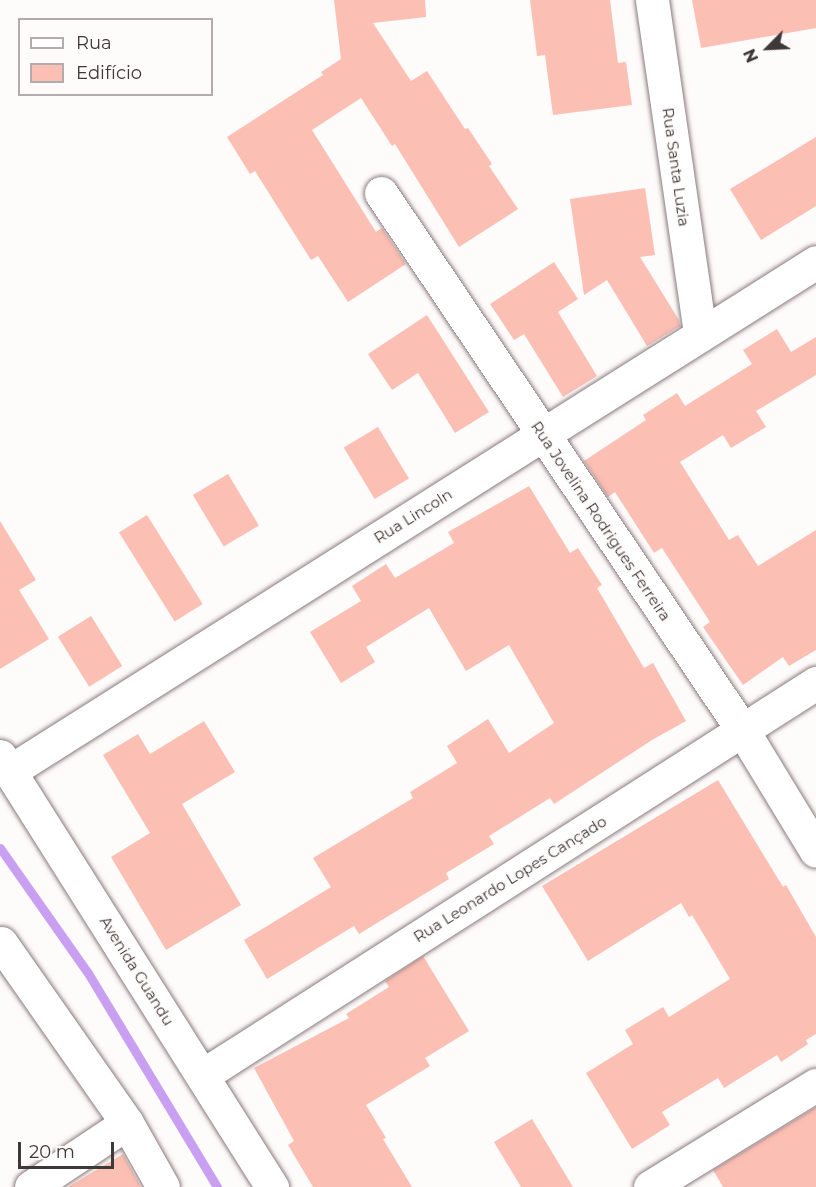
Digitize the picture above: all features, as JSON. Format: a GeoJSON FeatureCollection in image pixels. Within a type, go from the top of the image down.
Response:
{"type":"FeatureCollection","features":[{"type":"Feature","properties":{"kind":"street","name":"Rua Santa Luzia"},"geometry":{"type":"LineString","coordinates":[[652,0],[700,335]]}},
{"type":"Feature","properties":{"kind":"street","name":"Rua Jovelina Rodrigues Ferreira"},"geometry":{"type":"LineString","coordinates":[[381,193],[743,731],[816,851]]}},
{"type":"Feature","properties":{"kind":"street","name":"Rua Lincoln"},"geometry":{"type":"LineString","coordinates":[[5,764],[542,434],[816,262]]}},
{"type":"Feature","properties":{"kind":"street","name":"Rua Leonardo Lopes Cançado"},"geometry":{"type":"LineString","coordinates":[[203,1075],[816,683]]}},
{"type":"Feature","properties":{"kind":"street","name":"Avenida Guandu"},"geometry":{"type":"LineString","coordinates":[[5,764],[272,1187]]}},
{"type":"Feature","properties":{"kind":"street"},"geometry":{"type":"LineString","coordinates":[[0,943],[127,1123],[163,1187]]}},
{"type":"Feature","properties":{"kind":"street"},"geometry":{"type":"LineString","coordinates":[[650,1187],[816,1085]]}},
{"type":"Feature","properties":{"kind":"street"},"geometry":{"type":"LineString","coordinates":[[31,1187],[127,1123]]}},
{"type":"Feature","properties":{"kind":"building"},"geometry":{"type":"Polygon","coordinates":[[[334,0],[425,0],[426,17],[373,23],[411,81],[427,71],[465,129],[468,128],[492,164],[489,166],[518,209],[459,247],[395,144],[392,146],[361,98],[312,130],[376,232],[382,228],[406,264],[348,302],[318,256],[311,260],[255,171],[250,174],[227,137],[323,75],[321,72],[341,59],[334,0]]]}},
{"type":"Feature","properties":{"kind":"building"},"geometry":{"type":"Polygon","coordinates":[[[530,0],[610,0],[618,63],[626,62],[632,105],[553,115],[545,55],[537,56],[530,0]]]}},
{"type":"Feature","properties":{"kind":"building"},"geometry":{"type":"Polygon","coordinates":[[[692,0],[816,0],[816,28],[701,48],[692,0]]]}},
{"type":"Feature","properties":{"kind":"building"},"geometry":{"type":"Polygon","coordinates":[[[816,137],[816,206],[761,240],[730,189],[816,137]]]}},
{"type":"Feature","properties":{"kind":"building"},"geometry":{"type":"Polygon","coordinates":[[[645,188],[655,255],[640,257],[679,320],[680,326],[647,346],[607,280],[584,295],[570,199],[645,188]]]}},
{"type":"Feature","properties":{"kind":"building"},"geometry":{"type":"Polygon","coordinates":[[[554,262],[578,299],[558,312],[597,376],[563,397],[524,334],[514,340],[490,304],[554,262]]]}},
{"type":"Feature","properties":{"kind":"building"},"geometry":{"type":"Polygon","coordinates":[[[427,315],[489,412],[455,433],[418,373],[392,390],[368,354],[427,315]]]}},
{"type":"Feature","properties":{"kind":"building"},"geometry":{"type":"Polygon","coordinates":[[[777,329],[791,352],[816,337],[816,375],[756,411],[766,427],[731,448],[723,435],[680,462],[729,540],[738,535],[758,566],[816,530],[816,650],[789,666],[783,657],[743,685],[703,627],[710,622],[662,548],[654,553],[615,492],[608,497],[584,461],[646,420],[643,415],[677,393],[685,406],[752,364],[743,350],[777,329]]]}},
{"type":"Feature","properties":{"kind":"building"},"geometry":{"type":"Polygon","coordinates":[[[378,427],[409,478],[375,499],[344,448],[378,427]]]}},
{"type":"Feature","properties":{"kind":"building"},"geometry":{"type":"Polygon","coordinates":[[[228,474],[259,525],[224,547],[193,495],[228,474]]]}},
{"type":"Feature","properties":{"kind":"building"},"geometry":{"type":"Polygon","coordinates":[[[529,486],[570,553],[578,548],[602,585],[597,588],[644,668],[653,663],[686,721],[652,740],[554,804],[550,798],[489,836],[494,844],[446,873],[449,879],[359,934],[354,926],[267,979],[244,940],[331,887],[313,858],[413,798],[410,792],[457,763],[447,746],[488,719],[509,753],[554,723],[509,645],[466,671],[429,608],[366,647],[375,662],[341,683],[310,632],[361,601],[352,586],[386,564],[395,578],[454,543],[448,532],[529,486]]]}},
{"type":"Feature","properties":{"kind":"building"},"geometry":{"type":"Polygon","coordinates":[[[147,515],[203,604],[175,622],[119,532],[147,515]]]}},
{"type":"Feature","properties":{"kind":"building"},"geometry":{"type":"Polygon","coordinates":[[[0,521],[36,580],[19,590],[49,639],[0,669],[0,521]]]}},
{"type":"Feature","properties":{"kind":"building"},"geometry":{"type":"Polygon","coordinates":[[[91,616],[122,666],[89,687],[58,637],[91,616]]]}},
{"type":"Feature","properties":{"kind":"building"},"geometry":{"type":"Polygon","coordinates":[[[204,721],[235,772],[182,804],[241,905],[166,950],[111,857],[150,833],[103,755],[138,734],[150,754],[204,721]]]}},
{"type":"Feature","properties":{"kind":"building"},"geometry":{"type":"Polygon","coordinates":[[[718,780],[783,887],[786,885],[816,937],[816,1034],[806,1040],[808,1044],[781,1062],[777,1055],[724,1088],[718,1078],[662,1112],[670,1125],[632,1149],[586,1073],[633,1044],[625,1030],[663,1007],[669,1017],[730,979],[692,915],[689,917],[681,903],[588,961],[542,886],[718,780]]]}},
{"type":"Feature","properties":{"kind":"building"},"geometry":{"type":"Polygon","coordinates":[[[423,956],[469,1031],[425,1058],[430,1066],[366,1105],[386,1138],[383,1139],[412,1187],[313,1187],[288,1145],[294,1141],[254,1068],[349,1018],[346,1014],[389,987],[385,981],[423,956]]]}},
{"type":"Feature","properties":{"kind":"building"},"geometry":{"type":"Polygon","coordinates":[[[816,1107],[816,1187],[723,1187],[713,1170],[816,1107]]]}},
{"type":"Feature","properties":{"kind":"building"},"geometry":{"type":"Polygon","coordinates":[[[532,1119],[573,1187],[521,1187],[494,1142],[532,1119]]]}},
{"type":"Feature","properties":{"kind":"building"},"geometry":{"type":"Polygon","coordinates":[[[123,1154],[141,1187],[68,1187],[123,1154]]]}},
{"type":"Feature","properties":{"kind":"waterway"},"geometry":{"type":"LineString","coordinates":[[0,848],[88,973],[217,1187]]}}]}
